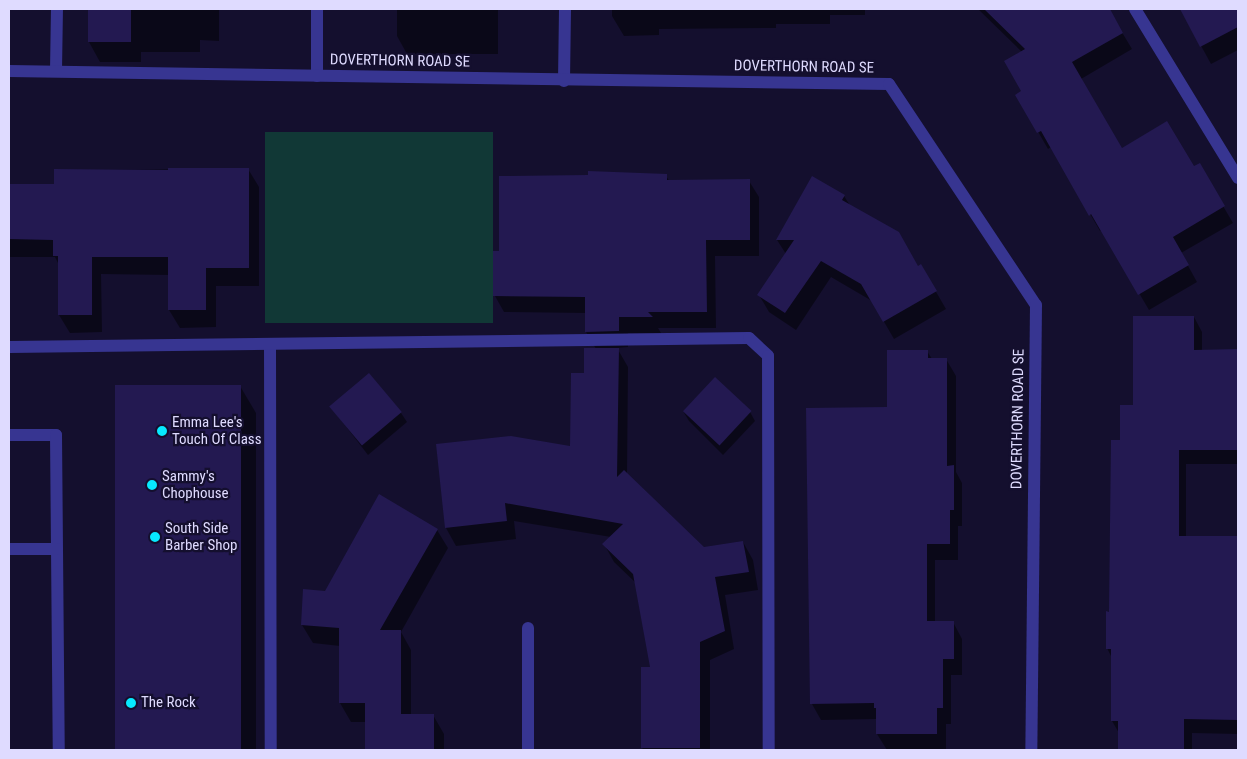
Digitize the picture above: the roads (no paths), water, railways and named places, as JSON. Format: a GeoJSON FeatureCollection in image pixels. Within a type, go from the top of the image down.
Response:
{"type":"FeatureCollection","features":[{"type":"Feature","properties":{"kind":"street"},"geometry":{"type":"LineString","coordinates":[[56,9],[56,71]]}},
{"type":"Feature","properties":{"kind":"street"},"geometry":{"type":"LineString","coordinates":[[317,9],[317,76]]}},
{"type":"Feature","properties":{"kind":"street"},"geometry":{"type":"LineString","coordinates":[[564,81],[565,9]]}},
{"type":"Feature","properties":{"kind":"street"},"geometry":{"type":"LineString","coordinates":[[1135,9],[1238,178]]}},
{"type":"Feature","properties":{"kind":"street","name":"DOVERTHORN ROAD SE"},"geometry":{"type":"LineString","coordinates":[[9,71],[564,81],[889,84],[1036,305],[1031,750]]}},
{"type":"Feature","properties":{"kind":"street"},"geometry":{"type":"LineString","coordinates":[[9,347],[749,338],[768,356],[769,750]]}},
{"type":"Feature","properties":{"kind":"street"},"geometry":{"type":"LineString","coordinates":[[270,344],[271,750]]}},
{"type":"Feature","properties":{"kind":"street"},"geometry":{"type":"LineString","coordinates":[[9,434],[56,435],[58,750]]}},
{"type":"Feature","properties":{"kind":"street"},"geometry":{"type":"LineString","coordinates":[[9,549],[57,549]]}},
{"type":"Feature","properties":{"kind":"street"},"geometry":{"type":"LineString","coordinates":[[528,628],[528,750]]}},
{"type":"Feature","properties":{"kind":"place","name":"Emma Lee's Touch Of Class"},"geometry":{"type":"Point","coordinates":[162,431]}},
{"type":"Feature","properties":{"kind":"place","name":"Sammy's Chophouse"},"geometry":{"type":"Point","coordinates":[152,485]}},
{"type":"Feature","properties":{"kind":"place","name":"South Side Barber Shop"},"geometry":{"type":"Point","coordinates":[155,537]}},
{"type":"Feature","properties":{"kind":"place","name":"The Rock"},"geometry":{"type":"Point","coordinates":[131,703]}}]}
